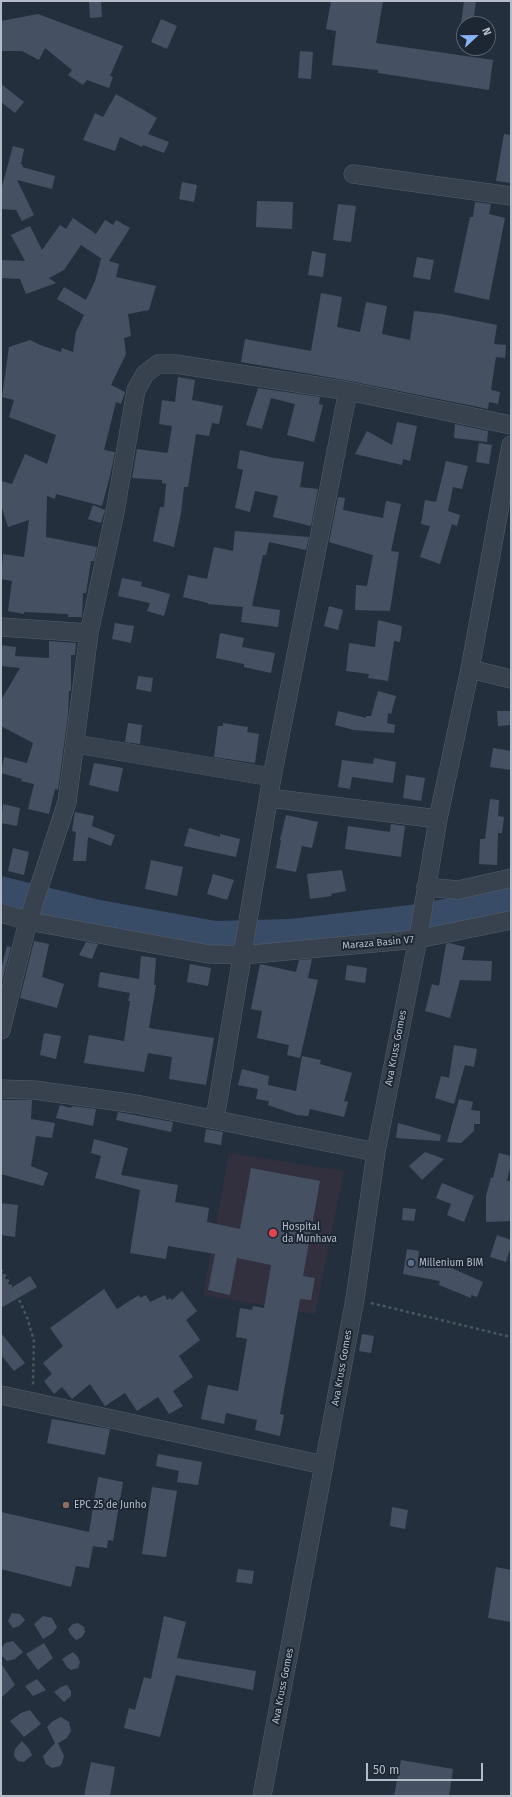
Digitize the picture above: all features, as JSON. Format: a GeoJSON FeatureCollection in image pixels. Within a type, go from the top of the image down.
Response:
{"type":"FeatureCollection","features":[{"type":"Feature","properties":{"kind":"street"},"geometry":{"type":"LineString","coordinates":[[352,174],[511,196]]}},
{"type":"Feature","properties":{"kind":"street"},"geometry":{"type":"LineString","coordinates":[[1,1030],[28,921],[67,802],[76,744],[89,634],[115,512],[136,390],[145,374],[158,364],[176,364],[348,391],[511,425]]}},
{"type":"Feature","properties":{"kind":"street"},"geometry":{"type":"LineString","coordinates":[[215,1119],[272,778],[348,391]]}},
{"type":"Feature","properties":{"kind":"street","name":"Ava Kruss Gomes"},"geometry":{"type":"LineString","coordinates":[[262,1796],[355,1299],[376,1152],[418,939],[438,819],[470,669],[511,445]]}},
{"type":"Feature","properties":{"kind":"street"},"geometry":{"type":"LineString","coordinates":[[1,627],[89,634]]}},
{"type":"Feature","properties":{"kind":"street"},"geometry":{"type":"LineString","coordinates":[[470,669],[511,678]]}},
{"type":"Feature","properties":{"kind":"street"},"geometry":{"type":"LineString","coordinates":[[76,744],[272,778]]}},
{"type":"Feature","properties":{"kind":"street"},"geometry":{"type":"LineString","coordinates":[[269,798],[438,819]]}},
{"type":"Feature","properties":{"kind":"street"},"geometry":{"type":"LineString","coordinates":[[426,887],[458,890],[511,878]]}},
{"type":"Feature","properties":{"kind":"street","name":"Maraza Basin V7"},"geometry":{"type":"LineString","coordinates":[[1,913],[28,921],[208,954],[243,955],[418,939],[511,920]]}},
{"type":"Feature","properties":{"kind":"street"},"geometry":{"type":"LineString","coordinates":[[1,1089],[34,1090],[136,1104],[376,1152]]}},
{"type":"Feature","properties":{"kind":"street"},"geometry":{"type":"LineString","coordinates":[[1,1395],[324,1465]]}},
{"type":"Feature","properties":{"kind":"path"},"geometry":{"type":"LineString","coordinates":[[1,1269],[27,1317],[34,1341],[33,1402]]}},
{"type":"Feature","properties":{"kind":"path"},"geometry":{"type":"LineString","coordinates":[[355,1299],[511,1337]]}},
{"type":"Feature","properties":{"kind":"shaded area","name":"Hospital da Munhava"},"geometry":{"type":"Polygon","coordinates":[[[229,1153],[344,1171],[315,1314],[203,1295],[229,1153]]]}},
{"type":"Feature","properties":{"kind":"water"},"geometry":{"type":"Polygon","coordinates":[[[1,876],[100,900],[216,921],[290,919],[410,905],[511,887],[511,912],[440,927],[261,947],[210,946],[20,913],[1,906],[1,876]]]}},
{"type":"Feature","properties":{"kind":"building"},"geometry":{"type":"Polygon","coordinates":[[[89,1],[101,1],[102,17],[90,18],[89,1]]]}},
{"type":"Feature","properties":{"kind":"building"},"geometry":{"type":"Polygon","coordinates":[[[331,1],[383,1],[376,43],[456,55],[456,56],[493,60],[489,90],[378,73],[378,70],[332,65],[336,31],[326,29],[331,1]]]}},
{"type":"Feature","properties":{"kind":"building"},"geometry":{"type":"Polygon","coordinates":[[[464,1],[476,1],[474,16],[462,16],[464,1]]]}},
{"type":"Feature","properties":{"kind":"building"},"geometry":{"type":"Polygon","coordinates":[[[38,14],[123,46],[110,76],[113,77],[109,88],[87,80],[83,85],[68,75],[72,70],[45,48],[39,60],[22,51],[1,51],[1,21],[38,14]]]}},
{"type":"Feature","properties":{"kind":"building"},"geometry":{"type":"Polygon","coordinates":[[[161,19],[177,26],[167,49],[151,42],[161,19]]]}},
{"type":"Feature","properties":{"kind":"building"},"geometry":{"type":"Polygon","coordinates":[[[300,51],[313,52],[311,79],[298,78],[300,51]]]}},
{"type":"Feature","properties":{"kind":"building"},"geometry":{"type":"Polygon","coordinates":[[[1,84],[24,102],[15,113],[1,102],[1,84]]]}},
{"type":"Feature","properties":{"kind":"building"},"geometry":{"type":"Polygon","coordinates":[[[116,94],[157,118],[148,134],[169,142],[164,153],[143,145],[142,147],[120,137],[115,151],[83,140],[95,113],[103,117],[116,94]]]}},
{"type":"Feature","properties":{"kind":"building"},"geometry":{"type":"Polygon","coordinates":[[[504,134],[511,135],[511,183],[496,181],[504,134]]]}},
{"type":"Feature","properties":{"kind":"building"},"geometry":{"type":"Polygon","coordinates":[[[13,146],[24,149],[21,164],[23,165],[22,167],[55,176],[52,189],[17,180],[34,215],[22,221],[16,210],[1,209],[1,190],[13,146]]]}},
{"type":"Feature","properties":{"kind":"building"},"geometry":{"type":"Polygon","coordinates":[[[182,182],[197,185],[194,202],[179,199],[182,182]]]}},
{"type":"Feature","properties":{"kind":"building"},"geometry":{"type":"Polygon","coordinates":[[[257,201],[293,202],[292,229],[256,227],[257,201]]]}},
{"type":"Feature","properties":{"kind":"building"},"geometry":{"type":"Polygon","coordinates":[[[475,202],[491,204],[489,214],[505,218],[489,300],[454,292],[470,217],[473,217],[475,202]]]}},
{"type":"Feature","properties":{"kind":"building"},"geometry":{"type":"Polygon","coordinates":[[[338,204],[356,206],[351,242],[333,240],[338,204]]]}},
{"type":"Feature","properties":{"kind":"building"},"geometry":{"type":"Polygon","coordinates":[[[73,218],[96,234],[105,220],[113,225],[116,220],[130,228],[109,261],[119,264],[116,277],[156,286],[149,310],[128,314],[131,336],[124,338],[126,354],[111,385],[125,392],[121,404],[116,402],[104,450],[115,452],[102,506],[56,494],[55,499],[47,496],[46,537],[97,547],[94,561],[91,561],[86,593],[83,593],[82,617],[68,617],[68,614],[24,612],[24,614],[8,611],[12,581],[1,579],[3,554],[24,557],[29,520],[8,527],[1,505],[1,481],[12,484],[25,454],[47,464],[56,435],[9,417],[14,400],[2,397],[9,347],[30,340],[61,352],[62,348],[73,352],[76,332],[84,315],[57,299],[64,287],[86,300],[95,281],[102,259],[81,245],[64,270],[49,278],[56,283],[26,294],[20,279],[1,278],[1,260],[25,261],[11,235],[30,226],[42,250],[60,225],[66,229],[73,218]]]}},
{"type":"Feature","properties":{"kind":"building"},"geometry":{"type":"Polygon","coordinates":[[[312,251],[326,254],[323,277],[308,275],[312,251]]]}},
{"type":"Feature","properties":{"kind":"building"},"geometry":{"type":"Polygon","coordinates":[[[417,257],[434,260],[430,280],[413,277],[417,257]]]}},
{"type":"Feature","properties":{"kind":"building"},"geometry":{"type":"Polygon","coordinates":[[[321,293],[342,297],[337,327],[360,332],[366,302],[387,306],[382,334],[410,340],[414,311],[442,314],[497,325],[494,344],[506,345],[505,358],[496,357],[491,390],[500,392],[498,404],[489,402],[488,409],[350,381],[241,362],[245,339],[311,351],[321,293]]]}},
{"type":"Feature","properties":{"kind":"building"},"geometry":{"type":"Polygon","coordinates":[[[178,377],[195,380],[192,400],[223,406],[219,424],[212,423],[209,436],[196,434],[188,487],[184,487],[181,513],[174,547],[153,541],[160,507],[164,507],[166,484],[162,483],[162,480],[132,478],[137,449],[167,453],[168,451],[172,426],[159,424],[162,400],[175,402],[178,377]]]}},
{"type":"Feature","properties":{"kind":"building"},"geometry":{"type":"Polygon","coordinates":[[[258,388],[320,397],[319,404],[323,405],[314,442],[287,435],[295,404],[271,398],[262,429],[246,425],[258,388]]]}},
{"type":"Feature","properties":{"kind":"building"},"geometry":{"type":"Polygon","coordinates":[[[397,422],[417,426],[410,461],[403,459],[402,465],[355,454],[367,431],[392,445],[397,422]]]}},
{"type":"Feature","properties":{"kind":"building"},"geometry":{"type":"Polygon","coordinates":[[[455,424],[488,431],[487,442],[454,438],[455,424]]]}},
{"type":"Feature","properties":{"kind":"building"},"geometry":{"type":"Polygon","coordinates":[[[479,443],[492,445],[489,464],[476,462],[479,443]]]}},
{"type":"Feature","properties":{"kind":"building"},"geometry":{"type":"Polygon","coordinates":[[[240,450],[274,458],[304,462],[300,487],[318,489],[311,526],[273,517],[278,496],[255,491],[250,512],[235,508],[243,470],[237,468],[240,450]]]}},
{"type":"Feature","properties":{"kind":"building"},"geometry":{"type":"Polygon","coordinates":[[[446,461],[468,466],[462,489],[453,487],[448,511],[460,515],[457,526],[452,524],[440,564],[420,557],[430,526],[421,524],[425,500],[436,502],[446,461]]]}},
{"type":"Feature","properties":{"kind":"building"},"geometry":{"type":"Polygon","coordinates":[[[338,497],[345,498],[343,510],[383,518],[386,501],[401,504],[391,551],[399,552],[390,611],[355,610],[356,585],[367,586],[373,555],[329,542],[338,497]]]}},
{"type":"Feature","properties":{"kind":"building"},"geometry":{"type":"Polygon","coordinates":[[[93,505],[105,510],[101,523],[88,519],[93,505]]]}},
{"type":"Feature","properties":{"kind":"building"},"geometry":{"type":"Polygon","coordinates":[[[235,531],[309,537],[306,550],[269,542],[266,555],[263,555],[252,606],[280,610],[278,627],[241,622],[243,607],[208,604],[183,597],[188,575],[207,579],[214,547],[233,551],[235,531]]]}},
{"type":"Feature","properties":{"kind":"building"},"geometry":{"type":"Polygon","coordinates":[[[122,578],[142,582],[141,586],[170,594],[164,616],[147,611],[150,603],[118,596],[122,578]]]}},
{"type":"Feature","properties":{"kind":"building"},"geometry":{"type":"Polygon","coordinates":[[[329,606],[343,610],[338,630],[324,626],[329,606]]]}},
{"type":"Feature","properties":{"kind":"building"},"geometry":{"type":"Polygon","coordinates":[[[378,620],[402,626],[400,642],[394,641],[388,681],[368,678],[369,674],[346,671],[349,643],[375,647],[378,620]]]}},
{"type":"Feature","properties":{"kind":"building"},"geometry":{"type":"Polygon","coordinates":[[[115,623],[134,626],[131,643],[112,639],[115,623]]]}},
{"type":"Feature","properties":{"kind":"building"},"geometry":{"type":"Polygon","coordinates":[[[220,633],[244,638],[242,647],[275,653],[271,673],[244,667],[244,664],[216,658],[220,633]]]}},
{"type":"Feature","properties":{"kind":"building"},"geometry":{"type":"Polygon","coordinates":[[[49,641],[76,643],[75,655],[71,655],[71,691],[69,691],[68,715],[58,790],[55,789],[49,814],[28,809],[34,784],[21,781],[22,779],[1,773],[4,757],[27,763],[33,743],[1,726],[1,700],[20,668],[1,666],[1,645],[16,647],[15,656],[49,658],[49,641]]]}},
{"type":"Feature","properties":{"kind":"building"},"geometry":{"type":"Polygon","coordinates":[[[138,676],[153,678],[151,692],[136,689],[138,676]]]}},
{"type":"Feature","properties":{"kind":"building"},"geometry":{"type":"Polygon","coordinates":[[[378,691],[396,696],[391,714],[388,713],[387,723],[395,725],[394,733],[354,730],[335,725],[338,711],[366,718],[366,716],[371,716],[378,691]]]}},
{"type":"Feature","properties":{"kind":"building"},"geometry":{"type":"Polygon","coordinates":[[[497,711],[510,711],[511,725],[498,726],[497,711]]]}},
{"type":"Feature","properties":{"kind":"building"},"geometry":{"type":"Polygon","coordinates":[[[128,723],[142,725],[140,744],[125,742],[128,723]]]}},
{"type":"Feature","properties":{"kind":"building"},"geometry":{"type":"Polygon","coordinates":[[[223,723],[248,727],[247,732],[259,734],[255,763],[214,757],[218,726],[223,726],[223,723]]]}},
{"type":"Feature","properties":{"kind":"building"},"geometry":{"type":"Polygon","coordinates":[[[493,748],[511,751],[511,770],[490,767],[493,748]]]}},
{"type":"Feature","properties":{"kind":"building"},"geometry":{"type":"Polygon","coordinates":[[[374,758],[396,762],[393,783],[352,777],[350,789],[338,787],[342,760],[373,764],[374,758]]]}},
{"type":"Feature","properties":{"kind":"building"},"geometry":{"type":"Polygon","coordinates":[[[94,763],[123,768],[118,792],[89,785],[94,763]]]}},
{"type":"Feature","properties":{"kind":"building"},"geometry":{"type":"Polygon","coordinates":[[[406,775],[425,778],[421,801],[403,798],[406,775]]]}},
{"type":"Feature","properties":{"kind":"building"},"geometry":{"type":"Polygon","coordinates":[[[490,799],[499,800],[498,816],[504,817],[502,833],[498,833],[497,865],[479,864],[480,839],[485,839],[490,799]]]}},
{"type":"Feature","properties":{"kind":"building"},"geometry":{"type":"Polygon","coordinates":[[[3,804],[20,808],[17,826],[1,823],[3,804]]]}},
{"type":"Feature","properties":{"kind":"building"},"geometry":{"type":"Polygon","coordinates":[[[75,812],[94,816],[92,826],[115,835],[111,846],[88,837],[86,861],[73,861],[76,832],[72,831],[75,812]]]}},
{"type":"Feature","properties":{"kind":"building"},"geometry":{"type":"Polygon","coordinates":[[[286,815],[318,822],[312,848],[302,846],[296,872],[276,868],[280,840],[286,815]]]}},
{"type":"Feature","properties":{"kind":"building"},"geometry":{"type":"Polygon","coordinates":[[[391,824],[405,826],[401,857],[345,849],[348,826],[390,832],[391,824]]]}},
{"type":"Feature","properties":{"kind":"building"},"geometry":{"type":"Polygon","coordinates":[[[189,828],[220,837],[220,834],[240,839],[236,857],[184,846],[189,828]]]}},
{"type":"Feature","properties":{"kind":"building"},"geometry":{"type":"Polygon","coordinates":[[[13,848],[29,852],[24,875],[8,871],[13,848]]]}},
{"type":"Feature","properties":{"kind":"building"},"geometry":{"type":"Polygon","coordinates":[[[151,860],[183,867],[177,896],[145,889],[151,860]]]}},
{"type":"Feature","properties":{"kind":"building"},"geometry":{"type":"Polygon","coordinates":[[[342,870],[346,891],[331,894],[332,896],[310,899],[307,874],[342,870]]]}},
{"type":"Feature","properties":{"kind":"building"},"geometry":{"type":"Polygon","coordinates":[[[213,874],[234,880],[227,900],[207,894],[213,874]]]}},
{"type":"Feature","properties":{"kind":"building"},"geometry":{"type":"Polygon","coordinates":[[[34,941],[49,944],[42,977],[64,984],[57,1008],[20,998],[34,941]]]}},
{"type":"Feature","properties":{"kind":"building"},"geometry":{"type":"Polygon","coordinates":[[[86,942],[98,944],[92,959],[79,955],[86,942]]]}},
{"type":"Feature","properties":{"kind":"building"},"geometry":{"type":"Polygon","coordinates":[[[449,943],[465,947],[462,960],[492,961],[491,981],[460,980],[450,1018],[425,1011],[432,984],[439,986],[446,944],[449,943]]]}},
{"type":"Feature","properties":{"kind":"building"},"geometry":{"type":"Polygon","coordinates":[[[7,946],[11,947],[1,986],[1,970],[7,946]]]}},
{"type":"Feature","properties":{"kind":"building"},"geometry":{"type":"Polygon","coordinates":[[[141,956],[156,958],[154,985],[156,985],[149,1028],[214,1038],[206,1085],[169,1079],[172,1057],[148,1053],[144,1072],[84,1063],[89,1035],[124,1041],[130,993],[98,987],[100,972],[139,979],[141,956]]]}},
{"type":"Feature","properties":{"kind":"building"},"geometry":{"type":"Polygon","coordinates":[[[312,959],[308,978],[318,980],[300,1058],[287,1055],[289,1045],[257,1038],[262,1011],[251,1009],[260,964],[296,972],[299,960],[312,959]]]}},
{"type":"Feature","properties":{"kind":"building"},"geometry":{"type":"Polygon","coordinates":[[[190,964],[211,968],[208,986],[187,982],[190,964]]]}},
{"type":"Feature","properties":{"kind":"building"},"geometry":{"type":"Polygon","coordinates":[[[347,965],[367,968],[365,983],[345,980],[347,965]]]}},
{"type":"Feature","properties":{"kind":"building"},"geometry":{"type":"Polygon","coordinates":[[[44,1033],[61,1036],[56,1059],[40,1055],[44,1033]]]}},
{"type":"Feature","properties":{"kind":"building"},"geometry":{"type":"Polygon","coordinates":[[[454,1045],[477,1049],[474,1067],[465,1065],[454,1104],[435,1098],[441,1076],[449,1078],[454,1045]]]}},
{"type":"Feature","properties":{"kind":"building"},"geometry":{"type":"Polygon","coordinates":[[[302,1056],[321,1060],[320,1064],[352,1073],[344,1101],[348,1102],[344,1117],[310,1109],[308,1116],[297,1115],[268,1105],[269,1101],[256,1099],[258,1089],[238,1085],[242,1069],[269,1076],[268,1085],[296,1091],[302,1056]]]}},
{"type":"Feature","properties":{"kind":"building"},"geometry":{"type":"Polygon","coordinates":[[[459,1099],[473,1102],[471,1110],[480,1111],[480,1124],[474,1124],[474,1131],[461,1143],[447,1142],[459,1099]]]}},
{"type":"Feature","properties":{"kind":"building"},"geometry":{"type":"Polygon","coordinates":[[[1,1100],[32,1100],[31,1119],[55,1123],[52,1138],[36,1136],[31,1166],[48,1173],[43,1186],[1,1174],[1,1100]]]}},
{"type":"Feature","properties":{"kind":"building"},"geometry":{"type":"Polygon","coordinates":[[[60,1105],[71,1108],[72,1106],[96,1109],[93,1126],[56,1118],[60,1105]]]}},
{"type":"Feature","properties":{"kind":"building"},"geometry":{"type":"Polygon","coordinates":[[[118,1112],[173,1122],[171,1132],[116,1120],[118,1112]]]}},
{"type":"Feature","properties":{"kind":"building"},"geometry":{"type":"Polygon","coordinates":[[[398,1123],[441,1135],[440,1141],[396,1138],[398,1123]]]}},
{"type":"Feature","properties":{"kind":"building"},"geometry":{"type":"Polygon","coordinates":[[[206,1129],[223,1132],[221,1145],[204,1142],[206,1129]]]}},
{"type":"Feature","properties":{"kind":"building"},"geometry":{"type":"Polygon","coordinates":[[[94,1139],[128,1148],[121,1175],[178,1185],[175,1202],[209,1208],[207,1222],[240,1229],[251,1168],[320,1181],[303,1276],[315,1278],[311,1300],[300,1299],[280,1414],[284,1415],[280,1436],[255,1430],[257,1420],[226,1413],[224,1424],[201,1419],[208,1385],[238,1391],[247,1339],[236,1337],[240,1308],[252,1310],[253,1306],[264,1308],[271,1265],[237,1258],[230,1295],[208,1290],[215,1254],[168,1246],[166,1259],[130,1253],[140,1190],[95,1178],[101,1156],[91,1153],[94,1139]]]}},
{"type":"Feature","properties":{"kind":"building"},"geometry":{"type":"Polygon","coordinates":[[[425,1152],[444,1159],[422,1180],[409,1166],[425,1152]]]}},
{"type":"Feature","properties":{"kind":"building"},"geometry":{"type":"Polygon","coordinates":[[[499,1153],[511,1156],[507,1181],[511,1181],[511,1221],[486,1222],[486,1196],[491,1177],[493,1178],[499,1153]]]}},
{"type":"Feature","properties":{"kind":"building"},"geometry":{"type":"Polygon","coordinates":[[[442,1183],[474,1196],[464,1222],[447,1215],[451,1204],[436,1198],[442,1183]]]}},
{"type":"Feature","properties":{"kind":"building"},"geometry":{"type":"Polygon","coordinates":[[[1,1203],[18,1205],[15,1237],[1,1235],[1,1203]]]}},
{"type":"Feature","properties":{"kind":"building"},"geometry":{"type":"Polygon","coordinates":[[[403,1208],[416,1209],[414,1221],[402,1220],[403,1208]]]}},
{"type":"Feature","properties":{"kind":"building"},"geometry":{"type":"Polygon","coordinates":[[[497,1235],[511,1240],[511,1247],[506,1262],[490,1257],[497,1235]]]}},
{"type":"Feature","properties":{"kind":"building"},"geometry":{"type":"Polygon","coordinates":[[[407,1249],[419,1251],[418,1262],[447,1266],[483,1282],[477,1297],[471,1295],[471,1298],[439,1285],[440,1281],[403,1274],[407,1249]]]}},
{"type":"Feature","properties":{"kind":"building"},"geometry":{"type":"Polygon","coordinates":[[[1,1271],[11,1288],[30,1276],[37,1287],[1,1308],[1,1271]]]}},
{"type":"Feature","properties":{"kind":"building"},"geometry":{"type":"Polygon","coordinates":[[[104,1289],[117,1309],[139,1295],[140,1298],[146,1295],[150,1302],[165,1295],[167,1300],[170,1298],[172,1300],[182,1291],[197,1311],[186,1320],[200,1340],[179,1356],[193,1377],[173,1391],[183,1406],[169,1414],[158,1397],[137,1411],[125,1393],[105,1406],[90,1384],[72,1399],[62,1387],[54,1394],[44,1381],[52,1374],[43,1363],[63,1346],[50,1328],[104,1289]]]}},
{"type":"Feature","properties":{"kind":"building"},"geometry":{"type":"Polygon","coordinates":[[[1,1333],[25,1363],[14,1371],[1,1355],[1,1333]]]}},
{"type":"Feature","properties":{"kind":"building"},"geometry":{"type":"Polygon","coordinates":[[[362,1334],[374,1336],[371,1353],[359,1351],[362,1334]]]}},
{"type":"Feature","properties":{"kind":"building"},"geometry":{"type":"Polygon","coordinates":[[[52,1419],[110,1429],[105,1455],[47,1443],[52,1419]]]}},
{"type":"Feature","properties":{"kind":"building"},"geometry":{"type":"Polygon","coordinates":[[[158,1454],[202,1462],[198,1485],[177,1482],[179,1471],[156,1466],[158,1454]]]}},
{"type":"Feature","properties":{"kind":"building"},"geometry":{"type":"Polygon","coordinates":[[[98,1477],[123,1482],[113,1541],[108,1540],[107,1548],[93,1546],[89,1568],[76,1566],[71,1587],[1,1569],[1,1512],[89,1532],[98,1477]]]}},
{"type":"Feature","properties":{"kind":"building"},"geometry":{"type":"Polygon","coordinates":[[[152,1487],[177,1491],[166,1557],[142,1554],[152,1487]]]}},
{"type":"Feature","properties":{"kind":"building"},"geometry":{"type":"Polygon","coordinates":[[[392,1507],[408,1510],[405,1529],[390,1526],[392,1507]]]}},
{"type":"Feature","properties":{"kind":"building"},"geometry":{"type":"Polygon","coordinates":[[[496,1567],[511,1570],[511,1622],[488,1618],[496,1567]]]}},
{"type":"Feature","properties":{"kind":"building"},"geometry":{"type":"Polygon","coordinates":[[[238,1569],[254,1571],[252,1584],[236,1582],[238,1569]]]}},
{"type":"Feature","properties":{"kind":"building"},"geometry":{"type":"Polygon","coordinates":[[[12,1613],[20,1614],[25,1620],[19,1626],[13,1628],[8,1621],[12,1613]]]}},
{"type":"Feature","properties":{"kind":"building"},"geometry":{"type":"Polygon","coordinates":[[[43,1616],[52,1618],[57,1627],[53,1633],[43,1639],[34,1624],[43,1616]]]}},
{"type":"Feature","properties":{"kind":"building"},"geometry":{"type":"Polygon","coordinates":[[[164,1616],[186,1622],[177,1658],[256,1671],[253,1690],[176,1675],[160,1737],[124,1728],[129,1708],[135,1710],[144,1677],[151,1679],[164,1616]]]}},
{"type":"Feature","properties":{"kind":"building"},"geometry":{"type":"Polygon","coordinates":[[[78,1623],[84,1627],[85,1632],[82,1637],[76,1640],[68,1629],[73,1624],[78,1623]]]}},
{"type":"Feature","properties":{"kind":"building"},"geometry":{"type":"Polygon","coordinates":[[[13,1641],[23,1652],[15,1659],[7,1661],[2,1656],[1,1649],[5,1643],[13,1641]]]}},
{"type":"Feature","properties":{"kind":"building"},"geometry":{"type":"Polygon","coordinates":[[[44,1643],[53,1658],[38,1670],[26,1654],[44,1643]]]}},
{"type":"Feature","properties":{"kind":"building"},"geometry":{"type":"Polygon","coordinates":[[[73,1652],[78,1657],[80,1662],[78,1668],[71,1670],[62,1659],[73,1652]]]}},
{"type":"Feature","properties":{"kind":"building"},"geometry":{"type":"Polygon","coordinates":[[[1,1663],[15,1685],[1,1698],[1,1663]]]}},
{"type":"Feature","properties":{"kind":"building"},"geometry":{"type":"Polygon","coordinates":[[[37,1679],[46,1690],[33,1696],[25,1686],[37,1679]]]}},
{"type":"Feature","properties":{"kind":"building"},"geometry":{"type":"Polygon","coordinates":[[[67,1685],[71,1691],[71,1696],[64,1702],[54,1692],[67,1685]]]}},
{"type":"Feature","properties":{"kind":"building"},"geometry":{"type":"Polygon","coordinates":[[[30,1710],[41,1724],[24,1737],[10,1721],[21,1713],[30,1710]]]}},
{"type":"Feature","properties":{"kind":"building"},"geometry":{"type":"Polygon","coordinates":[[[61,1717],[69,1722],[71,1731],[67,1738],[58,1743],[64,1756],[62,1763],[60,1766],[52,1768],[46,1764],[43,1756],[55,1743],[47,1727],[53,1721],[61,1717]]]}},
{"type":"Feature","properties":{"kind":"building"},"geometry":{"type":"Polygon","coordinates":[[[22,1741],[32,1755],[24,1762],[18,1761],[14,1756],[15,1749],[22,1741]]]}},
{"type":"Feature","properties":{"kind":"building"},"geometry":{"type":"Polygon","coordinates":[[[401,1760],[453,1769],[449,1796],[394,1796],[401,1760]]]}},
{"type":"Feature","properties":{"kind":"building"},"geometry":{"type":"Polygon","coordinates":[[[91,1762],[115,1767],[110,1796],[84,1796],[91,1762]]]}},
{"type":"Feature","properties":{"kind":"place","name":"Hospital da Munhava"},"geometry":{"type":"Point","coordinates":[273,1233]}},
{"type":"Feature","properties":{"kind":"place","name":"Millenium BIM"},"geometry":{"type":"Point","coordinates":[411,1263]}},
{"type":"Feature","properties":{"kind":"place","name":"EPC 25 de Junho"},"geometry":{"type":"Point","coordinates":[66,1505]}}]}
